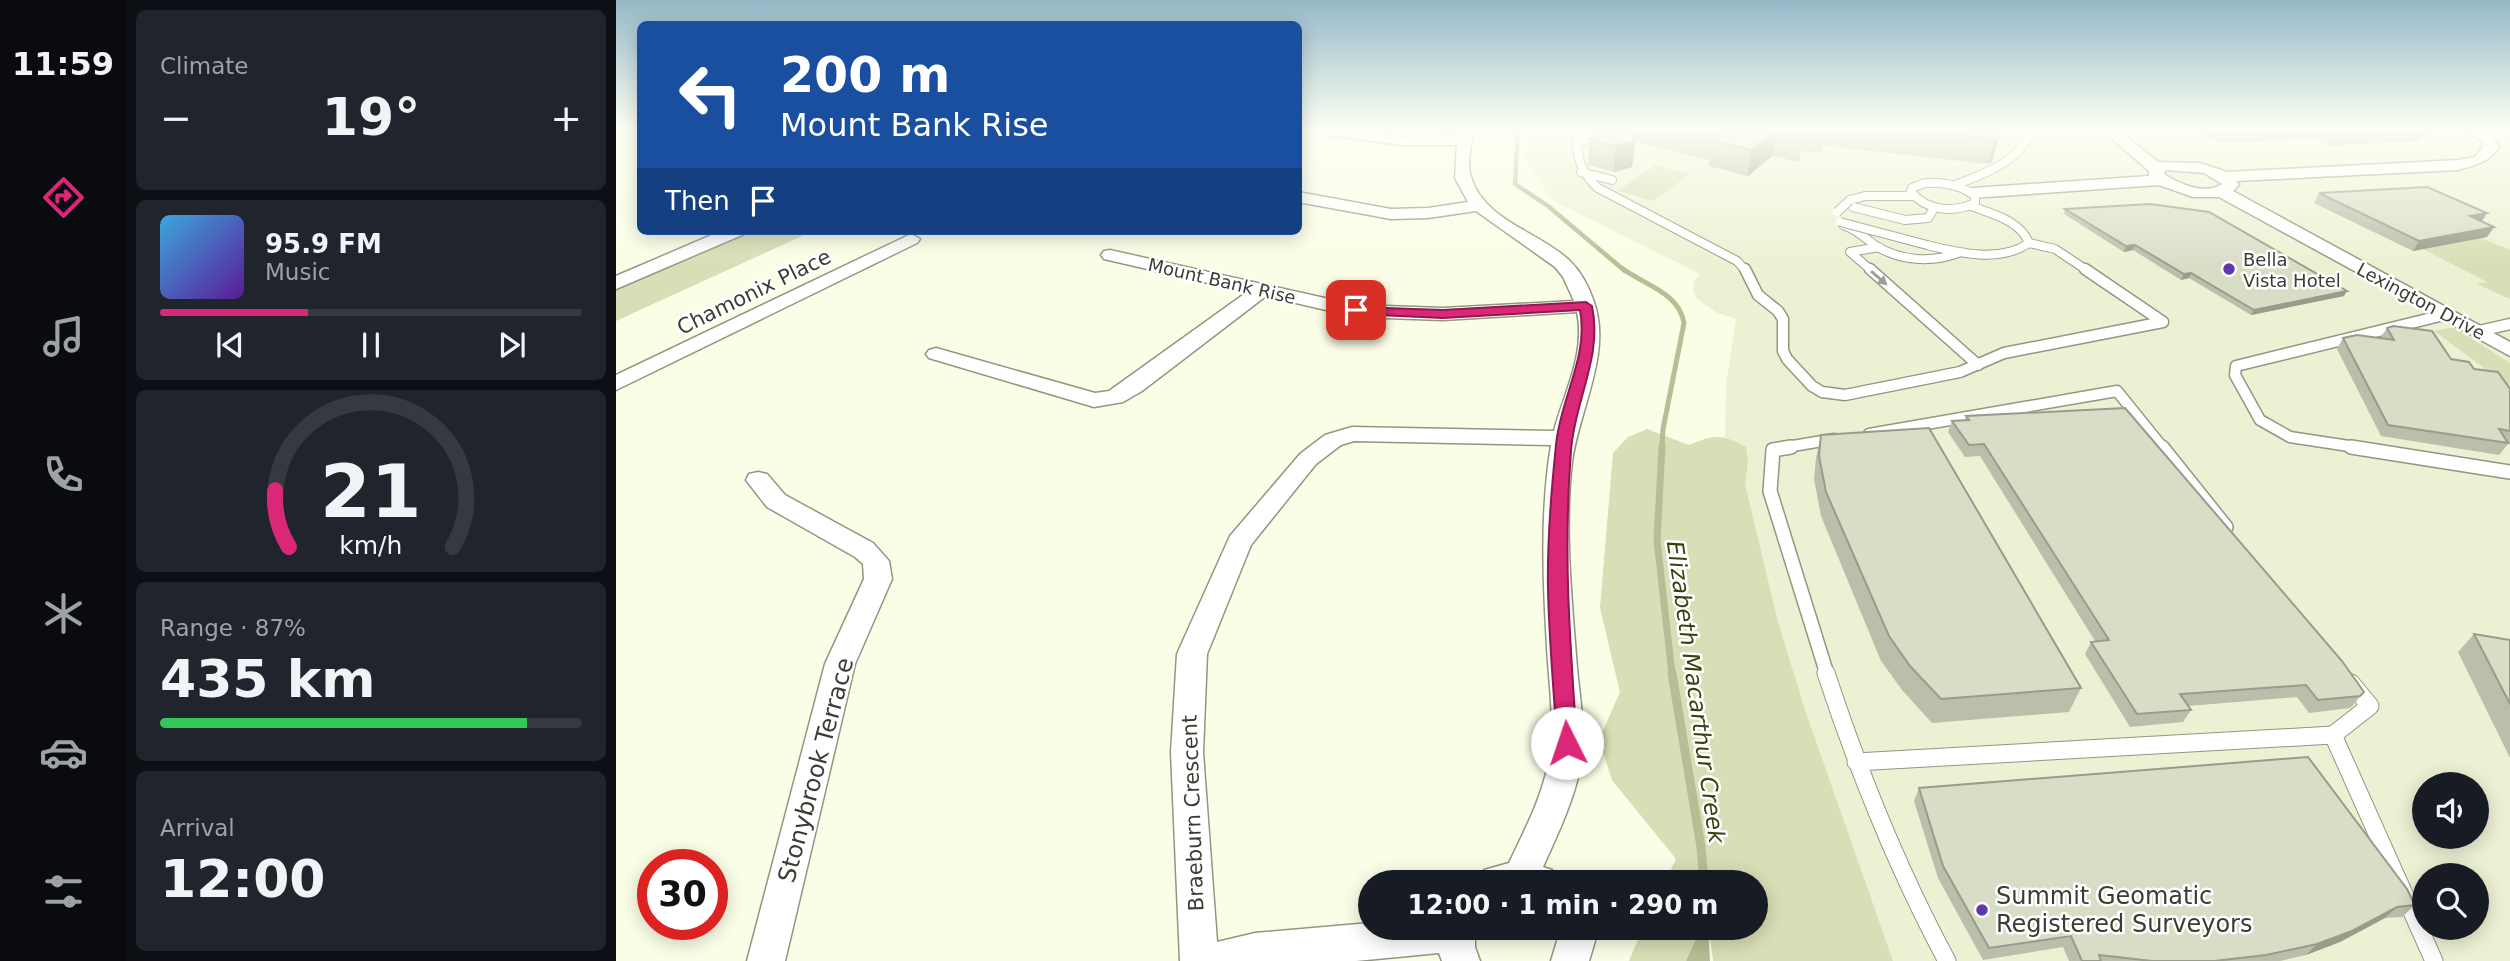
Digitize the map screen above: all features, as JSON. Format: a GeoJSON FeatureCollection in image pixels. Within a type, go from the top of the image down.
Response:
{"type":"FeatureCollection","features":[{"type":"Feature","properties":{"kind":"street"},"geometry":{"type":"LineString","coordinates":[[1463,176],[1479,205],[1564,265],[1586,306],[1589,324],[1588,350],[1564,438],[1558,504],[1557,587],[1567,743],[1559,792],[1524,870]]}},
{"type":"Feature","properties":{"kind":"street"},"geometry":{"type":"LineString","coordinates":[[1971,199],[2159,176],[2193,192],[2223,185],[2331,176]]}},
{"type":"Feature","properties":{"kind":"street"},"geometry":{"type":"LineString","coordinates":[[2212,176],[2223,185]]}},
{"type":"Feature","properties":{"kind":"street","name":"Lexington Drive"},"geometry":{"type":"LineString","coordinates":[[2223,185],[2510,350]]}},
{"type":"Feature","properties":{"kind":"street"},"geometry":{"type":"LineString","coordinates":[[1302,198],[1391,214],[1428,213],[1479,205]]}},
{"type":"Feature","properties":{"kind":"street"},"geometry":{"type":"LineString","coordinates":[[616,283],[727,235]]}},
{"type":"Feature","properties":{"kind":"street","name":"Chamonix Place"},"geometry":{"type":"LineString","coordinates":[[616,383],[911,239]]}},
{"type":"Feature","properties":{"kind":"street","name":"Mount Bank Rise"},"geometry":{"type":"LineString","coordinates":[[1110,255],[1261,291],[1368,311],[1443,314],[1586,306]]}},
{"type":"Feature","properties":{"kind":"street"},"geometry":{"type":"LineString","coordinates":[[936,354],[1094,400],[1115,397],[1135,386],[1261,291]]}},
{"type":"Feature","properties":{"kind":"street","name":"Braeburn Crescent"},"geometry":{"type":"LineString","coordinates":[[1199,961],[1187,752],[1192,654],[1239,542],[1308,459],[1333,440],[1352,434],[1564,438]]}},
{"type":"Feature","properties":{"kind":"street","name":"Stonybrook Terrace"},"geometry":{"type":"LineString","coordinates":[[758,480],[776,501],[864,550],[876,561],[878,579],[840,664],[766,961]]}},
{"type":"Feature","properties":{"kind":"street"},"geometry":{"type":"LineString","coordinates":[[1217,961],[1255,951],[1458,940]]}},
{"type":"Feature","properties":{"kind":"street"},"geometry":{"type":"LineString","coordinates":[[1570,961],[1576,940]]}},
{"type":"Feature","properties":{"kind":"lane"},"geometry":{"type":"LineString","coordinates":[[1585,176],[1598,188],[1685,232],[1745,268],[1758,295],[1778,311],[1783,319],[1783,351],[1787,359],[1812,386],[1822,392],[1845,395],[1961,372],[2004,353],[2163,322],[2055,249],[2029,243],[2020,248],[1984,255],[1958,253],[1839,219]]}},
{"type":"Feature","properties":{"kind":"lane"},"geometry":{"type":"LineString","coordinates":[[1596,176],[1612,180]]}},
{"type":"Feature","properties":{"kind":"lane"},"geometry":{"type":"LineString","coordinates":[[1912,196],[1912,188],[1925,183],[1955,185],[1976,176]]}},
{"type":"Feature","properties":{"kind":"lane"},"geometry":{"type":"LineString","coordinates":[[1955,185],[1971,199],[2026,234],[2029,243]]}},
{"type":"Feature","properties":{"kind":"lane"},"geometry":{"type":"LineString","coordinates":[[1839,219],[1851,203],[1865,196],[1912,196],[1935,208],[1955,209],[1971,199]]}},
{"type":"Feature","properties":{"kind":"lane"},"geometry":{"type":"LineString","coordinates":[[1851,203],[1915,221],[1928,218],[1935,208]]}},
{"type":"Feature","properties":{"kind":"lane"},"geometry":{"type":"LineString","coordinates":[[1839,219],[1878,247],[1926,262],[1958,253]]}},
{"type":"Feature","properties":{"kind":"lane"},"geometry":{"type":"LineString","coordinates":[[1878,247],[1850,252],[1978,365]]}},
{"type":"Feature","properties":{"kind":"lane"},"geometry":{"type":"LineString","coordinates":[[2448,314],[2240,364],[2236,366],[2235,375],[2260,421],[2290,437],[2510,472]]}},
{"type":"Feature","properties":{"kind":"lane"},"geometry":{"type":"LineString","coordinates":[[2479,331],[2510,324]]}},
{"type":"Feature","properties":{"kind":"lane"},"geometry":{"type":"LineString","coordinates":[[1947,961],[1920,915],[1856,762],[1770,491],[1773,450],[2117,391],[2239,543]]}},
{"type":"Feature","properties":{"kind":"lane"},"geometry":{"type":"LineString","coordinates":[[1856,762],[2333,735],[2370,706],[2343,674]]}},
{"type":"Feature","properties":{"kind":"lane"},"geometry":{"type":"LineString","coordinates":[[2333,735],[2434,961]]}},
{"type":"Feature","properties":{"kind":"shaded area"},"geometry":{"type":"Polygon","coordinates":[[[1536,176],[2510,176],[2510,961],[1870,961],[1725,436],[1726,385],[1736,319],[1717,313],[1696,298],[1694,281],[1700,274],[1552,200],[1536,176]]]}},
{"type":"Feature","properties":{"kind":"shaded area"},"geometry":{"type":"Polygon","coordinates":[[[1640,176],[1687,176],[1653,201],[1618,191],[1640,176]]]}},
{"type":"Feature","properties":{"kind":"shaded area"},"geometry":{"type":"Polygon","coordinates":[[[739,235],[804,235],[616,321],[616,289],[739,235]]]}},
{"type":"Feature","properties":{"kind":"shaded area"},"geometry":{"type":"Polygon","coordinates":[[[2481,238],[2510,250],[2510,299],[2477,284],[2487,282],[2423,249],[2481,238]]]}},
{"type":"Feature","properties":{"kind":"shaded area"},"geometry":{"type":"Polygon","coordinates":[[[2454,327],[2510,363],[2510,387],[2434,331],[2454,327]]]}},
{"type":"Feature","properties":{"kind":"shaded area"},"geometry":{"type":"Polygon","coordinates":[[[1647,429],[1689,445],[1718,437],[1746,447],[1748,461],[1745,484],[1778,622],[1805,710],[1893,961],[1713,961],[1710,940],[1768,940],[1768,870],[1671,870],[1676,859],[1612,780],[1599,740],[1620,692],[1600,608],[1613,453],[1628,437],[1647,429]]]}},
{"type":"Feature","properties":{"kind":"shaded area"},"geometry":{"type":"Polygon","coordinates":[[[1638,940],[1696,940],[1686,961],[1629,961],[1638,940]]]}},
{"type":"Feature","properties":{"kind":"shaded area"},"geometry":{"type":"Polygon","coordinates":[[[1696,940],[1709,940],[1710,961],[1686,961],[1696,940]]]}},
{"type":"Feature","properties":{"kind":"building"},"geometry":{"type":"Polygon","coordinates":[[[2427,187],[2487,213],[2470,216],[2494,227],[2419,241],[2319,193],[2427,187]]]}},
{"type":"Feature","properties":{"kind":"building","name":"Bella Vista Hotel"},"geometry":{"type":"Polygon","coordinates":[[[2150,204],[2209,212],[2347,291],[2254,310],[2191,273],[2184,274],[2135,245],[2126,246],[2065,209],[2150,204]]]}},
{"type":"Feature","properties":{"kind":"building"},"geometry":{"type":"Polygon","coordinates":[[[2393,326],[2432,331],[2451,359],[2469,362],[2474,369],[2498,372],[2510,389],[2510,431],[2499,429],[2508,443],[2388,425],[2343,338],[2357,335],[2394,340],[2387,328],[2393,326]]]}},
{"type":"Feature","properties":{"kind":"building"},"geometry":{"type":"Polygon","coordinates":[[[2125,408],[2342,661],[2364,692],[2360,696],[2318,700],[2306,685],[2180,694],[2191,710],[2137,714],[2091,642],[2109,640],[1984,444],[1969,445],[1952,421],[1969,420],[1966,416],[2125,408]]]}},
{"type":"Feature","properties":{"kind":"building"},"geometry":{"type":"Polygon","coordinates":[[[1929,428],[2081,688],[1941,699],[1910,666],[1889,636],[1826,492],[1819,456],[1821,435],[1929,428]]]}},
{"type":"Feature","properties":{"kind":"building"},"geometry":{"type":"Polygon","coordinates":[[[2474,634],[2510,640],[2510,704],[2474,634]]]}},
{"type":"Feature","properties":{"kind":"building"},"geometry":{"type":"Polygon","coordinates":[[[2308,757],[2407,889],[2412,905],[2397,907],[2352,931],[2317,944],[2266,955],[2214,961],[2152,961],[2099,955],[2101,961],[2082,961],[2071,936],[1989,948],[1943,866],[1919,788],[2308,757]]]}},
{"type":"Feature","properties":{"kind":"waterway","name":"Elizabeth Macarthur Creek"},"geometry":{"type":"LineString","coordinates":[[1515,176],[1515,184],[1548,206],[1625,271]]}},
{"type":"Feature","properties":{"kind":"waterway","name":"Elizabeth Macarthur Creek"},"geometry":{"type":"LineString","coordinates":[[1623,269],[1668,297],[1681,313],[1684,323],[1663,429],[1662,448]]}},
{"type":"Feature","properties":{"kind":"waterway","name":"Elizabeth Macarthur Creek"},"geometry":{"type":"LineString","coordinates":[[1662,447],[1657,540],[1672,674]]}},
{"type":"Feature","properties":{"kind":"waterway","name":"Elizabeth Macarthur Creek"},"geometry":{"type":"LineString","coordinates":[[1672,673],[1703,870]]}},
{"type":"Feature","properties":{"kind":"place","name":"Bella Vista Hotel"},"geometry":{"type":"Point","coordinates":[2229,269]}},
{"type":"Feature","properties":{"kind":"place","name":"Summit Geomatic Registered Surveyors"},"geometry":{"type":"Point","coordinates":[1982,910]}},
{"type":"Feature","properties":{"kind":"route"},"geometry":{"type":"LineString","coordinates":[[1356,310],[1443,314],[1586,306],[1589,324],[1588,350],[1564,438],[1558,504],[1557,587],[1567,743]]}}]}
